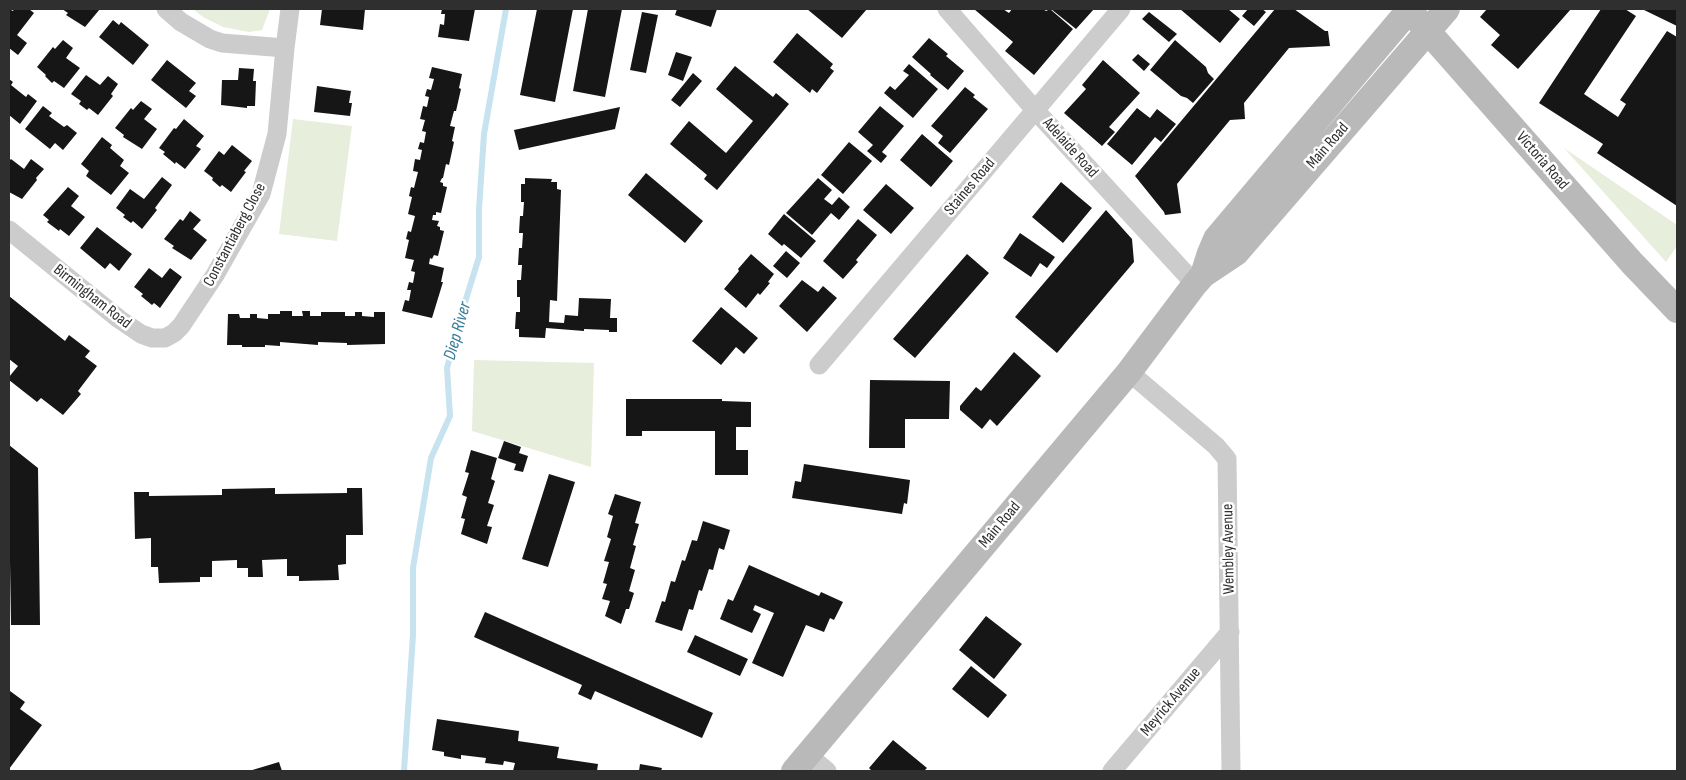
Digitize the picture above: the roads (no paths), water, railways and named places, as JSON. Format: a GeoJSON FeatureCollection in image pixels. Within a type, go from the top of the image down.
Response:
{"type":"FeatureCollection","features":[{"type":"Feature","properties":{"kind":"main road","name":"Main Road"},"geometry":{"type":"LineString","coordinates":[[809,766],[1129,372],[1199,280],[1216,239],[1409,9]]}},
{"type":"Feature","properties":{"kind":"main road","name":"Victoria Road"},"geometry":{"type":"LineString","coordinates":[[1409,9],[1632,263],[1677,310]]}},
{"type":"Feature","properties":{"kind":"main road","name":"Main Road"},"geometry":{"type":"LineString","coordinates":[[1199,280],[1236,253],[1447,9]]}},
{"type":"Feature","properties":{"kind":"street"},"geometry":{"type":"LineString","coordinates":[[166,9],[181,22],[210,39],[222,43],[285,48]]}},
{"type":"Feature","properties":{"kind":"street","name":"Constantiaberg Close"},"geometry":{"type":"LineString","coordinates":[[180,326],[215,275],[261,194],[277,134],[290,9]]}},
{"type":"Feature","properties":{"kind":"street","name":"Adelaide Road"},"geometry":{"type":"LineString","coordinates":[[947,9],[1035,110],[1199,280]]}},
{"type":"Feature","properties":{"kind":"street","name":"Staines Road"},"geometry":{"type":"LineString","coordinates":[[819,365],[1121,9]]}},
{"type":"Feature","properties":{"kind":"street","name":"Birmingham Road"},"geometry":{"type":"LineString","coordinates":[[9,230],[119,319],[141,334],[152,338],[165,338],[174,333],[180,326]]}},
{"type":"Feature","properties":{"kind":"street","name":"Wembley Avenue"},"geometry":{"type":"LineString","coordinates":[[1129,372],[1216,446],[1226,456],[1228,463],[1231,771]]}},
{"type":"Feature","properties":{"kind":"street","name":"Meyrick Avenue"},"geometry":{"type":"LineString","coordinates":[[1112,771],[1230,632]]}},
{"type":"Feature","properties":{"kind":"waterway","name":"Diep River"},"geometry":{"type":"LineString","coordinates":[[404,771],[413,635],[413,568],[431,458],[450,416],[447,368],[479,257],[479,209],[484,134],[506,9]]}}]}
